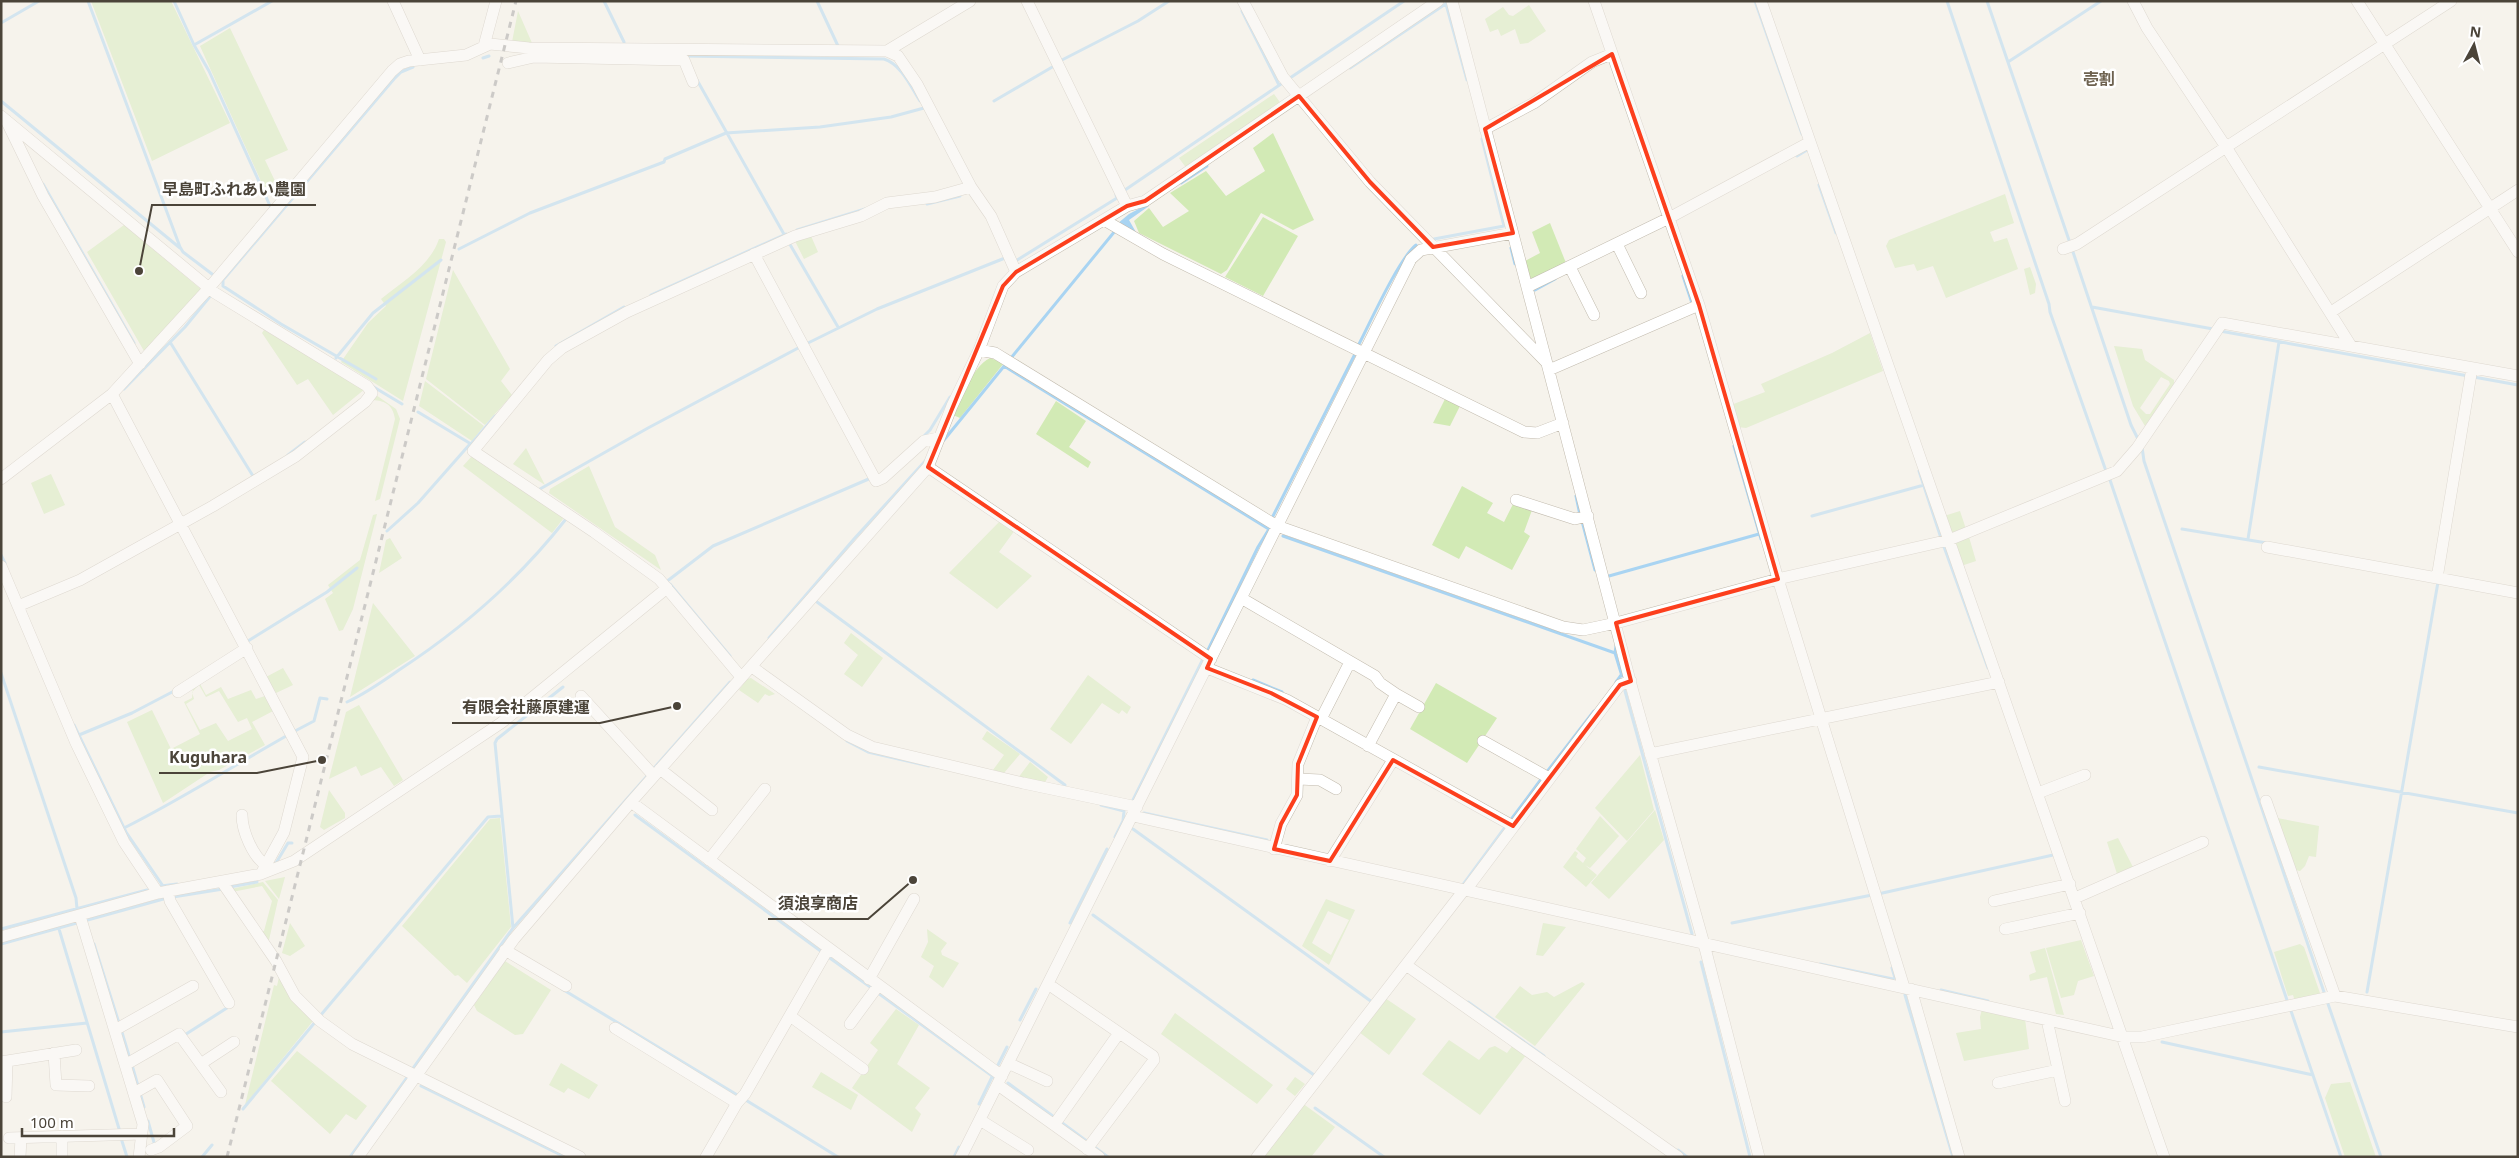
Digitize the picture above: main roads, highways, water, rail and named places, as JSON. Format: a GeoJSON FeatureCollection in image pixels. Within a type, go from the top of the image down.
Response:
{"type":"FeatureCollection","features":[{"type":"Feature","properties":{"kind":"water"},"geometry":{"type":"Polygon","coordinates":[[[1148,204],[1149,206],[1129,220],[1137,234],[1117,224],[1129,214],[1148,204]]]}},
{"type":"Feature","properties":{"kind":"waterway"},"geometry":{"type":"LineString","coordinates":[[1,23],[39,1]]}},
{"type":"Feature","properties":{"kind":"waterway"},"geometry":{"type":"LineString","coordinates":[[88,1],[180,247],[183,252],[216,277]]}},
{"type":"Feature","properties":{"kind":"waterway"},"geometry":{"type":"LineString","coordinates":[[174,1],[194,45],[209,71],[271,208]]}},
{"type":"Feature","properties":{"kind":"waterway"},"geometry":{"type":"LineString","coordinates":[[194,45],[272,1]]}},
{"type":"Feature","properties":{"kind":"waterway"},"geometry":{"type":"LineString","coordinates":[[604,1],[624,42]]}},
{"type":"Feature","properties":{"kind":"waterway"},"geometry":{"type":"LineString","coordinates":[[817,1],[838,46]]}},
{"type":"Feature","properties":{"kind":"waterway"},"geometry":{"type":"LineString","coordinates":[[1060,61],[1138,21],[1169,1]]}},
{"type":"Feature","properties":{"kind":"waterway"},"geometry":{"type":"LineString","coordinates":[[1290,78],[1404,1]]}},
{"type":"Feature","properties":{"kind":"waterway"},"geometry":{"type":"LineString","coordinates":[[1755,1],[1802,134]]}},
{"type":"Feature","properties":{"kind":"waterway"},"geometry":{"type":"LineString","coordinates":[[1947,1],[2049,304],[2050,312],[2106,471]]}},
{"type":"Feature","properties":{"kind":"waterway"},"geometry":{"type":"LineString","coordinates":[[1987,1],[2070,243]]}},
{"type":"Feature","properties":{"kind":"waterway"},"geometry":{"type":"LineString","coordinates":[[2008,62],[2101,1]]}},
{"type":"Feature","properties":{"kind":"waterway"},"geometry":{"type":"LineString","coordinates":[[1350,68],[1447,3]]}},
{"type":"Feature","properties":{"kind":"waterway"},"geometry":{"type":"LineString","coordinates":[[1446,4],[1467,80]]}},
{"type":"Feature","properties":{"kind":"waterway"},"geometry":{"type":"LineString","coordinates":[[1242,11],[1279,85]]}},
{"type":"Feature","properties":{"kind":"waterway"},"geometry":{"type":"LineString","coordinates":[[483,58],[489,56]]}},
{"type":"Feature","properties":{"kind":"waterway"},"geometry":{"type":"LineString","coordinates":[[684,56],[884,59],[896,66],[920,101]]}},
{"type":"Feature","properties":{"kind":"waterway"},"geometry":{"type":"LineString","coordinates":[[994,101],[1054,66]]}},
{"type":"Feature","properties":{"kind":"waterway"},"geometry":{"type":"LineString","coordinates":[[376,379],[281,324],[223,286],[223,280],[394,79],[401,72],[413,67]]}},
{"type":"Feature","properties":{"kind":"waterway"},"geometry":{"type":"LineString","coordinates":[[697,80],[785,236]]}},
{"type":"Feature","properties":{"kind":"waterway"},"geometry":{"type":"LineString","coordinates":[[1122,192],[1281,84]]}},
{"type":"Feature","properties":{"kind":"waterway"},"geometry":{"type":"LineString","coordinates":[[1,101],[180,248]]}},
{"type":"Feature","properties":{"kind":"waterway"},"geometry":{"type":"LineString","coordinates":[[459,249],[530,213],[664,162],[665,159],[726,133],[820,127],[891,117],[924,108]]}},
{"type":"Feature","properties":{"kind":"waterway"},"geometry":{"type":"LineString","coordinates":[[1434,239],[1504,226],[1482,139]]}},
{"type":"Feature","properties":{"kind":"waterway"},"geometry":{"type":"LineString","coordinates":[[1797,156],[1807,150]]}},
{"type":"Feature","properties":{"kind":"waterway"},"geometry":{"type":"LineString","coordinates":[[1181,183],[1207,166]]}},
{"type":"Feature","properties":{"kind":"waterway"},"geometry":{"type":"LineString","coordinates":[[43,184],[134,343]]}},
{"type":"Feature","properties":{"kind":"waterway"},"geometry":{"type":"LineString","coordinates":[[1819,185],[1836,233]]}},
{"type":"Feature","properties":{"kind":"waterway"},"geometry":{"type":"LineString","coordinates":[[1014,262],[1117,198],[1116,195]]}},
{"type":"Feature","properties":{"kind":"waterway"},"geometry":{"type":"LineString","coordinates":[[927,204],[960,196]]}},
{"type":"Feature","properties":{"kind":"waterway"},"geometry":{"type":"LineString","coordinates":[[797,230],[865,209]]}},
{"type":"Feature","properties":{"kind":"waterway"},"geometry":{"type":"LineString","coordinates":[[1011,358],[1115,231]]}},
{"type":"Feature","properties":{"kind":"waterway"},"geometry":{"type":"LineString","coordinates":[[651,295],[786,234]]}},
{"type":"Feature","properties":{"kind":"waterway"},"geometry":{"type":"LineString","coordinates":[[788,241],[838,327]]}},
{"type":"Feature","properties":{"kind":"waterway"},"geometry":{"type":"LineString","coordinates":[[1358,346],[1393,277],[1416,245]]}},
{"type":"Feature","properties":{"kind":"waterway"},"geometry":{"type":"LineString","coordinates":[[1511,248],[1515,264]]}},
{"type":"Feature","properties":{"kind":"waterway"},"geometry":{"type":"LineString","coordinates":[[2072,249],[2131,425],[2139,441]]}},
{"type":"Feature","properties":{"kind":"waterway"},"geometry":{"type":"LineString","coordinates":[[806,344],[877,309],[1005,258]]}},
{"type":"Feature","properties":{"kind":"waterway"},"geometry":{"type":"LineString","coordinates":[[336,358],[373,313],[441,260]]}},
{"type":"Feature","properties":{"kind":"waterway"},"geometry":{"type":"LineString","coordinates":[[1683,276],[1693,306]]}},
{"type":"Feature","properties":{"kind":"waterway"},"geometry":{"type":"LineString","coordinates":[[1535,290],[1555,279]]}},
{"type":"Feature","properties":{"kind":"waterway"},"geometry":{"type":"LineString","coordinates":[[124,389],[185,327],[212,294]]}},
{"type":"Feature","properties":{"kind":"waterway"},"geometry":{"type":"LineString","coordinates":[[556,346],[624,307]]}},
{"type":"Feature","properties":{"kind":"waterway"},"geometry":{"type":"LineString","coordinates":[[2092,307],[2213,329]]}},
{"type":"Feature","properties":{"kind":"waterway"},"geometry":{"type":"LineString","coordinates":[[2220,331],[2518,385]]}},
{"type":"Feature","properties":{"kind":"waterway"},"geometry":{"type":"LineString","coordinates":[[170,342],[253,476]]}},
{"type":"Feature","properties":{"kind":"waterway"},"geometry":{"type":"LineString","coordinates":[[2248,539],[2279,342]]}},
{"type":"Feature","properties":{"kind":"waterway"},"geometry":{"type":"LineString","coordinates":[[540,489],[648,428],[800,347]]}},
{"type":"Feature","properties":{"kind":"waterway"},"geometry":{"type":"LineString","coordinates":[[1272,518],[1356,352]]}},
{"type":"Feature","properties":{"kind":"waterway"},"geometry":{"type":"LineString","coordinates":[[944,440],[1005,365]]}},
{"type":"Feature","properties":{"kind":"waterway"},"geometry":{"type":"LineString","coordinates":[[1004,366],[1267,528]]}},
{"type":"Feature","properties":{"kind":"waterway"},"geometry":{"type":"LineString","coordinates":[[372,386],[402,404]]}},
{"type":"Feature","properties":{"kind":"waterway"},"geometry":{"type":"LineString","coordinates":[[923,437],[930,430],[950,397]]}},
{"type":"Feature","properties":{"kind":"waterway"},"geometry":{"type":"LineString","coordinates":[[418,412],[471,444]]}},
{"type":"Feature","properties":{"kind":"waterway"},"geometry":{"type":"LineString","coordinates":[[471,444],[495,416]]}},
{"type":"Feature","properties":{"kind":"waterway"},"geometry":{"type":"LineString","coordinates":[[288,455],[305,442]]}},
{"type":"Feature","properties":{"kind":"waterway"},"geometry":{"type":"LineString","coordinates":[[387,531],[418,503],[470,444]]}},
{"type":"Feature","properties":{"kind":"waterway"},"geometry":{"type":"LineString","coordinates":[[1734,446],[1761,539]]}},
{"type":"Feature","properties":{"kind":"waterway"},"geometry":{"type":"LineString","coordinates":[[2142,447],[2144,461],[2325,995]]}},
{"type":"Feature","properties":{"kind":"waterway"},"geometry":{"type":"LineString","coordinates":[[769,638],[854,539],[927,459]]}},
{"type":"Feature","properties":{"kind":"waterway"},"geometry":{"type":"LineString","coordinates":[[1919,471],[1941,538]]}},
{"type":"Feature","properties":{"kind":"waterway"},"geometry":{"type":"LineString","coordinates":[[666,582],[713,546],[871,478]]}},
{"type":"Feature","properties":{"kind":"waterway"},"geometry":{"type":"LineString","coordinates":[[2110,480],[2288,1003]]}},
{"type":"Feature","properties":{"kind":"waterway"},"geometry":{"type":"LineString","coordinates":[[1812,516],[1924,485]]}},
{"type":"Feature","properties":{"kind":"waterway"},"geometry":{"type":"LineString","coordinates":[[1576,496],[1580,515]]}},
{"type":"Feature","properties":{"kind":"waterway"},"geometry":{"type":"LineString","coordinates":[[347,702],[367,692],[445,638],[489,602],[529,562],[566,519]]}},
{"type":"Feature","properties":{"kind":"waterway"},"geometry":{"type":"LineString","coordinates":[[1582,521],[1595,570]]}},
{"type":"Feature","properties":{"kind":"waterway"},"geometry":{"type":"LineString","coordinates":[[1207,652],[1258,547],[1269,529],[1267,527]]}},
{"type":"Feature","properties":{"kind":"waterway"},"geometry":{"type":"LineString","coordinates":[[2182,529],[2267,543]]}},
{"type":"Feature","properties":{"kind":"waterway"},"geometry":{"type":"LineString","coordinates":[[1609,576],[1759,534]]}},
{"type":"Feature","properties":{"kind":"waterway"},"geometry":{"type":"LineString","coordinates":[[1283,536],[1615,653]]}},
{"type":"Feature","properties":{"kind":"waterway"},"geometry":{"type":"LineString","coordinates":[[1943,544],[1988,668]]}},
{"type":"Feature","properties":{"kind":"waterway"},"geometry":{"type":"LineString","coordinates":[[1,555],[5,563]]}},
{"type":"Feature","properties":{"kind":"waterway"},"geometry":{"type":"LineString","coordinates":[[248,641],[327,592],[357,568]]}},
{"type":"Feature","properties":{"kind":"waterway"},"geometry":{"type":"LineString","coordinates":[[2367,992],[2438,582]]}},
{"type":"Feature","properties":{"kind":"waterway"},"geometry":{"type":"LineString","coordinates":[[670,584],[730,656]]}},
{"type":"Feature","properties":{"kind":"waterway"},"geometry":{"type":"LineString","coordinates":[[817,602],[1065,785],[1064,789]]}},
{"type":"Feature","properties":{"kind":"waterway"},"geometry":{"type":"LineString","coordinates":[[1616,646],[1615,653],[1622,676]]}},
{"type":"Feature","properties":{"kind":"waterway"},"geometry":{"type":"LineString","coordinates":[[1133,800],[1204,657]]}},
{"type":"Feature","properties":{"kind":"waterway"},"geometry":{"type":"LineString","coordinates":[[1,673],[76,898],[77,909]]}},
{"type":"Feature","properties":{"kind":"waterway"},"geometry":{"type":"LineString","coordinates":[[1616,682],[1621,675]]}},
{"type":"Feature","properties":{"kind":"waterway"},"geometry":{"type":"LineString","coordinates":[[1253,680],[1282,692]]}},
{"type":"Feature","properties":{"kind":"waterway"},"geometry":{"type":"LineString","coordinates":[[411,1071],[513,928],[730,682]]}},
{"type":"Feature","properties":{"kind":"waterway"},"geometry":{"type":"LineString","coordinates":[[513,928],[495,743],[497,739],[563,687]]}},
{"type":"Feature","properties":{"kind":"waterway"},"geometry":{"type":"LineString","coordinates":[[79,735],[132,713],[176,690]]}},
{"type":"Feature","properties":{"kind":"waterway"},"geometry":{"type":"LineString","coordinates":[[1625,691],[1692,934]]}},
{"type":"Feature","properties":{"kind":"waterway"},"geometry":{"type":"LineString","coordinates":[[295,731],[314,721],[320,698],[327,699]]}},
{"type":"Feature","properties":{"kind":"waterway"},"geometry":{"type":"LineString","coordinates":[[1546,773],[1594,711]]}},
{"type":"Feature","properties":{"kind":"waterway"},"geometry":{"type":"LineString","coordinates":[[74,725],[126,832],[163,886]]}},
{"type":"Feature","properties":{"kind":"waterway"},"geometry":{"type":"LineString","coordinates":[[124,828],[288,735]]}},
{"type":"Feature","properties":{"kind":"waterway"},"geometry":{"type":"LineString","coordinates":[[847,741],[868,752],[929,766]]}},
{"type":"Feature","properties":{"kind":"waterway"},"geometry":{"type":"LineString","coordinates":[[2259,767],[2518,813]]}},
{"type":"Feature","properties":{"kind":"waterway"},"geometry":{"type":"LineString","coordinates":[[1510,821],[1542,778]]}},
{"type":"Feature","properties":{"kind":"waterway"},"geometry":{"type":"LineString","coordinates":[[1101,805],[1124,811],[1123,821],[1115,837]]}},
{"type":"Feature","properties":{"kind":"waterway"},"geometry":{"type":"LineString","coordinates":[[1144,813],[1267,840]]}},
{"type":"Feature","properties":{"kind":"waterway"},"geometry":{"type":"LineString","coordinates":[[635,815],[822,952]]}},
{"type":"Feature","properties":{"kind":"waterway"},"geometry":{"type":"LineString","coordinates":[[320,1016],[488,817],[501,816]]}},
{"type":"Feature","properties":{"kind":"waterway"},"geometry":{"type":"LineString","coordinates":[[1462,886],[1506,826]]}},
{"type":"Feature","properties":{"kind":"waterway"},"geometry":{"type":"LineString","coordinates":[[1133,829],[1372,1002]]}},
{"type":"Feature","properties":{"kind":"waterway"},"geometry":{"type":"LineString","coordinates":[[276,863],[288,843],[292,843]]}},
{"type":"Feature","properties":{"kind":"waterway"},"geometry":{"type":"LineString","coordinates":[[1070,923],[1107,849]]}},
{"type":"Feature","properties":{"kind":"waterway"},"geometry":{"type":"LineString","coordinates":[[1878,894],[2053,855]]}},
{"type":"Feature","properties":{"kind":"waterway"},"geometry":{"type":"LineString","coordinates":[[230,887],[257,882],[256,880]]}},
{"type":"Feature","properties":{"kind":"waterway"},"geometry":{"type":"LineString","coordinates":[[161,886],[177,884]]}},
{"type":"Feature","properties":{"kind":"waterway"},"geometry":{"type":"LineString","coordinates":[[173,897],[223,889]]}},
{"type":"Feature","properties":{"kind":"waterway"},"geometry":{"type":"LineString","coordinates":[[1,929],[147,890]]}},
{"type":"Feature","properties":{"kind":"waterway"},"geometry":{"type":"LineString","coordinates":[[1732,923],[1872,895]]}},
{"type":"Feature","properties":{"kind":"waterway"},"geometry":{"type":"LineString","coordinates":[[1,944],[167,898]]}},
{"type":"Feature","properties":{"kind":"waterway"},"geometry":{"type":"LineString","coordinates":[[1093,915],[1314,1075]]}},
{"type":"Feature","properties":{"kind":"waterway"},"geometry":{"type":"LineString","coordinates":[[59,929],[120,1132]]}},
{"type":"Feature","properties":{"kind":"waterway"},"geometry":{"type":"LineString","coordinates":[[94,944],[119,1023]]}},
{"type":"Feature","properties":{"kind":"waterway"},"geometry":{"type":"LineString","coordinates":[[827,956],[873,989]]}},
{"type":"Feature","properties":{"kind":"waterway"},"geometry":{"type":"LineString","coordinates":[[1701,962],[1750,1157]]}},
{"type":"Feature","properties":{"kind":"waterway"},"geometry":{"type":"LineString","coordinates":[[1820,964],[1893,979]]}},
{"type":"Feature","properties":{"kind":"waterway"},"geometry":{"type":"LineString","coordinates":[[1892,968],[1895,978]]}},
{"type":"Feature","properties":{"kind":"waterway"},"geometry":{"type":"LineString","coordinates":[[562,989],[739,1096]]}},
{"type":"Feature","properties":{"kind":"waterway"},"geometry":{"type":"LineString","coordinates":[[1020,1020],[1036,989]]}},
{"type":"Feature","properties":{"kind":"waterway"},"geometry":{"type":"LineString","coordinates":[[1941,990],[1988,1001]]}},
{"type":"Feature","properties":{"kind":"waterway"},"geometry":{"type":"LineString","coordinates":[[878,993],[995,1078]]}},
{"type":"Feature","properties":{"kind":"waterway"},"geometry":{"type":"LineString","coordinates":[[1905,995],[1953,1157]]}},
{"type":"Feature","properties":{"kind":"waterway"},"geometry":{"type":"LineString","coordinates":[[2327,1001],[2381,1157]]}},
{"type":"Feature","properties":{"kind":"waterway"},"geometry":{"type":"LineString","coordinates":[[1468,1002],[1544,1056]]}},
{"type":"Feature","properties":{"kind":"waterway"},"geometry":{"type":"LineString","coordinates":[[183,1036],[230,1006]]}},
{"type":"Feature","properties":{"kind":"waterway"},"geometry":{"type":"LineString","coordinates":[[2290,1008],[2341,1157]]}},
{"type":"Feature","properties":{"kind":"waterway"},"geometry":{"type":"LineString","coordinates":[[243,1109],[316,1021]]}},
{"type":"Feature","properties":{"kind":"waterway"},"geometry":{"type":"LineString","coordinates":[[1,1032],[87,1023]]}},
{"type":"Feature","properties":{"kind":"waterway"},"geometry":{"type":"LineString","coordinates":[[121,1029],[130,1059]]}},
{"type":"Feature","properties":{"kind":"waterway"},"geometry":{"type":"LineString","coordinates":[[2162,1042],[2313,1075]]}},
{"type":"Feature","properties":{"kind":"waterway"},"geometry":{"type":"LineString","coordinates":[[996,1069],[1007,1047]]}},
{"type":"Feature","properties":{"kind":"waterway"},"geometry":{"type":"LineString","coordinates":[[132,1065],[144,1107]]}},
{"type":"Feature","properties":{"kind":"waterway"},"geometry":{"type":"LineString","coordinates":[[979,1104],[993,1075]]}},
{"type":"Feature","properties":{"kind":"waterway"},"geometry":{"type":"LineString","coordinates":[[350,1157],[408,1076]]}},
{"type":"Feature","properties":{"kind":"waterway"},"geometry":{"type":"LineString","coordinates":[[1008,1083],[1088,1142]]}},
{"type":"Feature","properties":{"kind":"waterway"},"geometry":{"type":"LineString","coordinates":[[421,1086],[565,1157]]}},
{"type":"Feature","properties":{"kind":"waterway"},"geometry":{"type":"LineString","coordinates":[[744,1099],[838,1157]]}},
{"type":"Feature","properties":{"kind":"waterway"},"geometry":{"type":"LineString","coordinates":[[1315,1108],[1384,1157]]}},
{"type":"Feature","properties":{"kind":"waterway"},"geometry":{"type":"LineString","coordinates":[[148,1121],[155,1146]]}},
{"type":"Feature","properties":{"kind":"waterway"},"geometry":{"type":"LineString","coordinates":[[121,1138],[127,1157]]}},
{"type":"Feature","properties":{"kind":"waterway"},"geometry":{"type":"LineString","coordinates":[[202,1157],[212,1145]]}},
{"type":"Feature","properties":{"kind":"waterway"},"geometry":{"type":"LineString","coordinates":[[1093,1146],[1108,1157]]}},
{"type":"Feature","properties":{"kind":"waterway"},"geometry":{"type":"LineString","coordinates":[[954,1157],[959,1147]]}},
{"type":"Feature","properties":{"kind":"waterway"},"geometry":{"type":"LineString","coordinates":[[1678,1150],[1687,1157]]}},
{"type":"Feature","properties":{"kind":"railway"},"geometry":{"type":"LineString","coordinates":[[227,1157],[516,1]]}},
{"type":"Feature","properties":{"kind":"place","name":"早島町ふれあい農園"},"geometry":{"type":"Point","coordinates":[139,271]}},
{"type":"Feature","properties":{"kind":"place","name":"有限会社藤原建運"},"geometry":{"type":"Point","coordinates":[677,706]}},
{"type":"Feature","properties":{"kind":"place","name":"Kuguhara"},"geometry":{"type":"Point","coordinates":[322,760]}},
{"type":"Feature","properties":{"kind":"place","name":"須浪享商店"},"geometry":{"type":"Point","coordinates":[913,880]}},
{"type":"Feature","properties":{"kind":"district","name":"壱割"},"geometry":{"type":"Point","coordinates":[2099,79]}}]}
